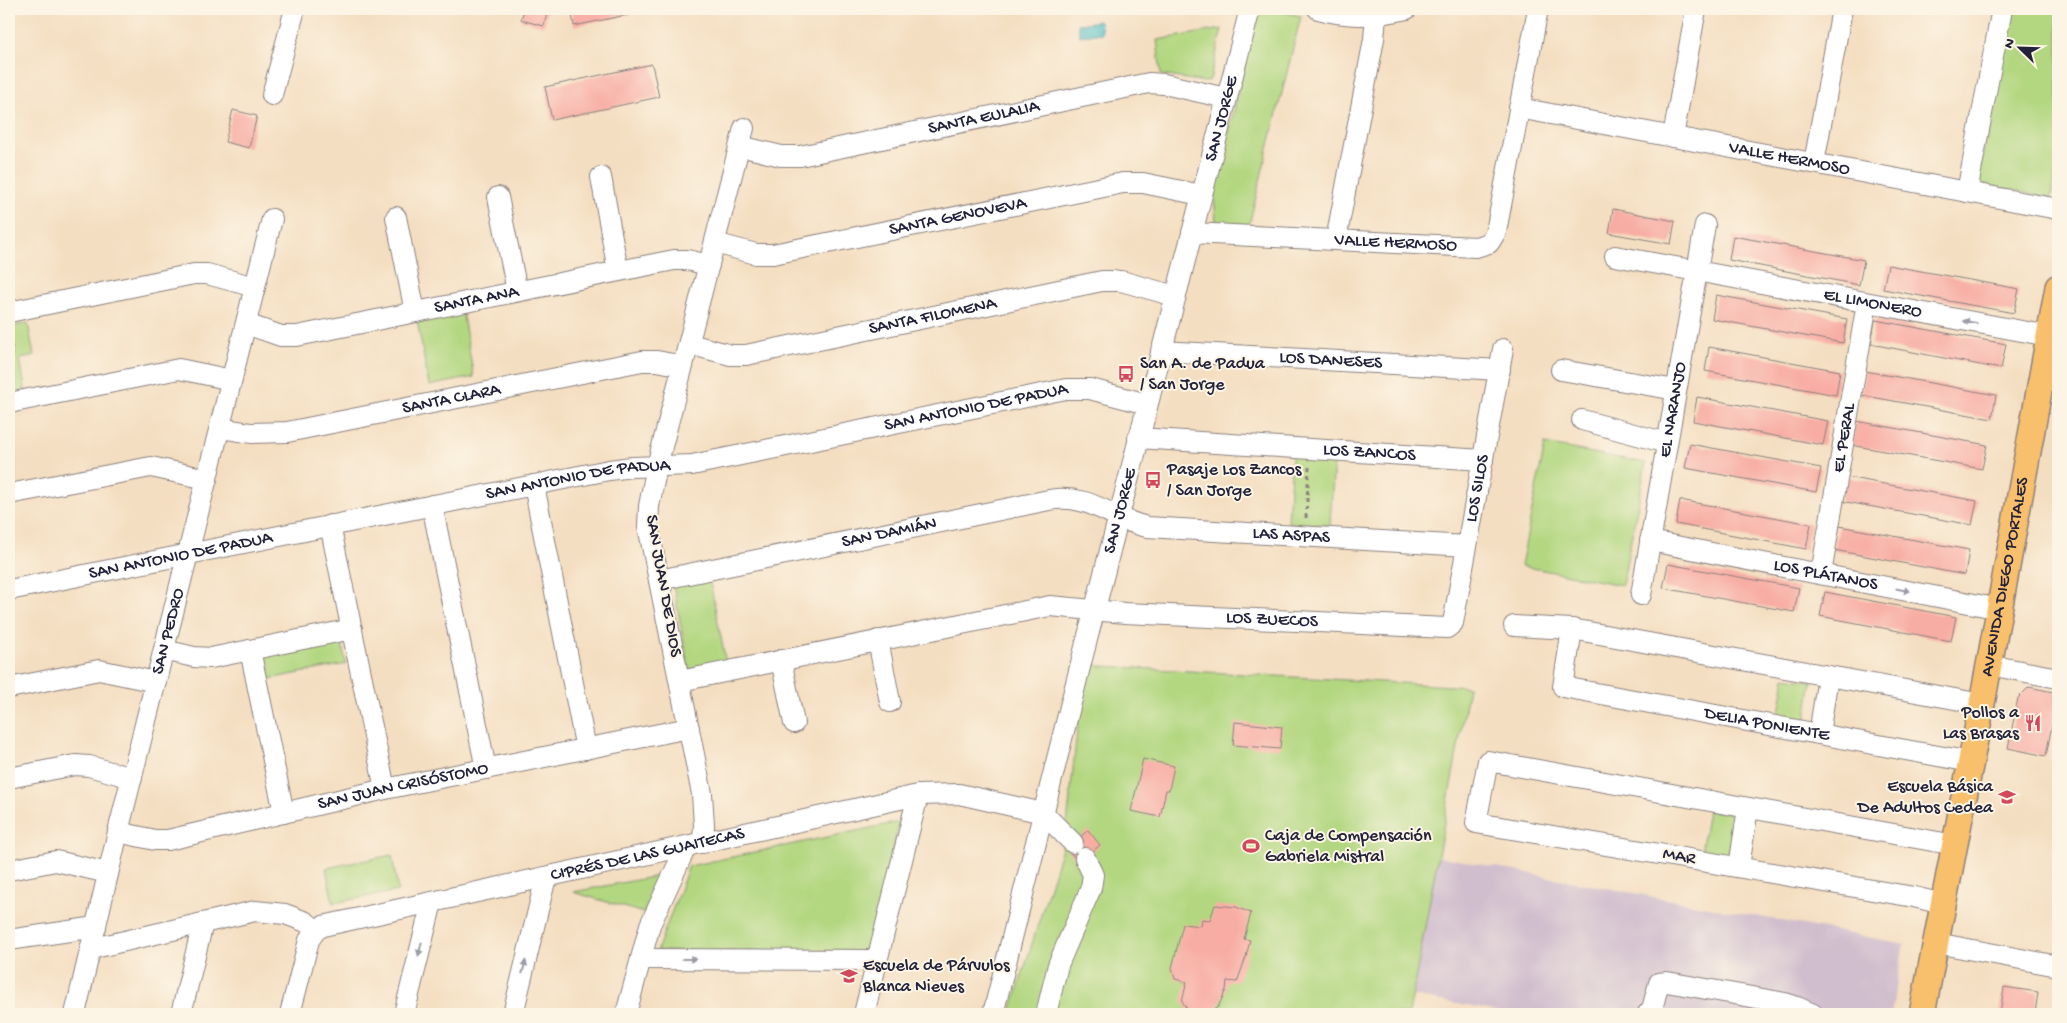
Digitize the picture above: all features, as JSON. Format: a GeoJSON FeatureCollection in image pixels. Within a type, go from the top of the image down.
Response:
{"type":"FeatureCollection","features":[{"type":"Feature","properties":{"kind":"main road","name":"AVENIDA DIEGO PORTALES"},"geometry":{"type":"LineString","coordinates":[[1922,1014],[2000,608],[2050,381],[2049,336],[2058,287]]}},
{"type":"Feature","properties":{"kind":"street"},"geometry":{"type":"LineString","coordinates":[[272,95],[295,9]]}},
{"type":"Feature","properties":{"kind":"street","name":"SAN JORGE"},"geometry":{"type":"LineString","coordinates":[[993,1014],[1118,516],[1250,9]]}},
{"type":"Feature","properties":{"kind":"street"},"geometry":{"type":"LineString","coordinates":[[1318,9],[1348,15],[1376,15],[1407,9]]}},
{"type":"Feature","properties":{"kind":"street","name":"VALLE HERMOSO"},"geometry":{"type":"LineString","coordinates":[[1192,233],[1476,247],[1489,243],[1496,232],[1538,9]]}},
{"type":"Feature","properties":{"kind":"street"},"geometry":{"type":"LineString","coordinates":[[1673,137],[1696,9]]}},
{"type":"Feature","properties":{"kind":"street"},"geometry":{"type":"LineString","coordinates":[[1814,163],[1842,9]]}},
{"type":"Feature","properties":{"kind":"street"},"geometry":{"type":"LineString","coordinates":[[1967,192],[2002,9]]}},
{"type":"Feature","properties":{"kind":"street"},"geometry":{"type":"LineString","coordinates":[[1336,240],[1374,39],[1376,15]]}},
{"type":"Feature","properties":{"kind":"street","name":"SANTA EULALIA"},"geometry":{"type":"LineString","coordinates":[[742,137],[781,156],[810,154],[1149,83],[1171,85],[1226,98]]}},
{"type":"Feature","properties":{"kind":"street","name":"VALLE HERMOSO"},"geometry":{"type":"LineString","coordinates":[[1519,108],[2058,209]]}},
{"type":"Feature","properties":{"kind":"street","name":"SAN JUAN DE DIOS"},"geometry":{"type":"LineString","coordinates":[[626,1014],[656,910],[704,825],[702,794],[659,580],[648,520],[648,506],[742,137]]}},
{"type":"Feature","properties":{"kind":"street"},"geometry":{"type":"LineString","coordinates":[[601,177],[618,271]]}},
{"type":"Feature","properties":{"kind":"street","name":"SANTA GENOVEVA"},"geometry":{"type":"LineString","coordinates":[[715,243],[756,254],[773,254],[1130,182],[1201,195]]}},
{"type":"Feature","properties":{"kind":"street"},"geometry":{"type":"LineString","coordinates":[[498,197],[517,291]]}},
{"type":"Feature","properties":{"kind":"street"},"geometry":{"type":"LineString","coordinates":[[396,217],[415,312]]}},
{"type":"Feature","properties":{"kind":"street","name":"SAN PEDRO"},"geometry":{"type":"LineString","coordinates":[[75,1014],[118,832],[272,219]]}},
{"type":"Feature","properties":{"kind":"street","name":"EL NARANJO"},"geometry":{"type":"LineString","coordinates":[[1641,595],[1705,225]]}},
{"type":"Feature","properties":{"kind":"street","name":"EL LIMONERO"},"geometry":{"type":"LineString","coordinates":[[1615,256],[2049,336]]}},
{"type":"Feature","properties":{"kind":"street","name":"SANTA ANA"},"geometry":{"type":"LineString","coordinates":[[246,324],[281,336],[296,336],[674,260],[687,260],[709,265]]}},
{"type":"Feature","properties":{"kind":"street"},"geometry":{"type":"LineString","coordinates":[[9,312],[194,274],[207,274],[255,287]]}},
{"type":"Feature","properties":{"kind":"street","name":"SANTA FILOMENA"},"geometry":{"type":"LineString","coordinates":[[689,344],[731,355],[746,355],[1102,281],[1121,281],[1175,296]]}},
{"type":"Feature","properties":{"kind":"street","name":"EL PERAL"},"geometry":{"type":"LineString","coordinates":[[1821,574],[1867,303]]}},
{"type":"Feature","properties":{"kind":"street","name":"LOS SILOS"},"geometry":{"type":"LineString","coordinates":[[1450,627],[1503,350]]}},
{"type":"Feature","properties":{"kind":"street","name":"LOS DANESES"},"geometry":{"type":"LineString","coordinates":[[1161,351],[1500,370]]}},
{"type":"Feature","properties":{"kind":"street","name":"SANTA CLARA"},"geometry":{"type":"LineString","coordinates":[[220,428],[251,434],[287,432],[642,361],[657,361],[683,366]]}},
{"type":"Feature","properties":{"kind":"street"},"geometry":{"type":"LineString","coordinates":[[9,403],[179,369],[232,380]]}},
{"type":"Feature","properties":{"kind":"street"},"geometry":{"type":"LineString","coordinates":[[1561,370],[1676,390]]}},
{"type":"Feature","properties":{"kind":"street","name":"SAN ANTONIO DE PADUA"},"geometry":{"type":"LineString","coordinates":[[9,590],[609,470],[632,466],[692,465],[1066,389],[1090,389],[1147,404]]}},
{"type":"Feature","properties":{"kind":"street"},"geometry":{"type":"LineString","coordinates":[[1582,420],[1668,443]]}},
{"type":"Feature","properties":{"kind":"street","name":"LOS ZANCOS"},"geometry":{"type":"LineString","coordinates":[[1138,438],[1483,460]]}},
{"type":"Feature","properties":{"kind":"street"},"geometry":{"type":"LineString","coordinates":[[9,494],[151,467],[207,479]]}},
{"type":"Feature","properties":{"kind":"street"},"geometry":{"type":"LineString","coordinates":[[534,485],[586,749]]}},
{"type":"Feature","properties":{"kind":"street","name":"SAN DAMIÁN"},"geometry":{"type":"LineString","coordinates":[[659,580],[1058,499],[1080,501],[1102,508],[1118,516]]}},
{"type":"Feature","properties":{"kind":"street"},"geometry":{"type":"LineString","coordinates":[[432,506],[486,769]]}},
{"type":"Feature","properties":{"kind":"street","name":"LAS ASPAS"},"geometry":{"type":"LineString","coordinates":[[1118,516],[1147,527],[1467,546]]}},
{"type":"Feature","properties":{"kind":"street"},"geometry":{"type":"LineString","coordinates":[[330,525],[385,789]]}},
{"type":"Feature","properties":{"kind":"street","name":"LOS PLÁTANOS"},"geometry":{"type":"LineString","coordinates":[[1650,541],[2000,608]]}},
{"type":"Feature","properties":{"kind":"street","name":"LOS ZUECOS"},"geometry":{"type":"LineString","coordinates":[[680,681],[1050,606],[1094,610],[1450,627]]}},
{"type":"Feature","properties":{"kind":"street"},"geometry":{"type":"LineString","coordinates":[[1514,626],[1572,629],[1982,704]]}},
{"type":"Feature","properties":{"kind":"street"},"geometry":{"type":"LineString","coordinates":[[164,650],[203,659],[352,629]]}},
{"type":"Feature","properties":{"kind":"street","name":"DELIA PONIENTE"},"geometry":{"type":"LineString","coordinates":[[1572,629],[1563,687],[1971,762]]}},
{"type":"Feature","properties":{"kind":"street"},"geometry":{"type":"LineString","coordinates":[[878,640],[890,702]]}},
{"type":"Feature","properties":{"kind":"street"},"geometry":{"type":"LineString","coordinates":[[250,650],[284,813]]}},
{"type":"Feature","properties":{"kind":"street"},"geometry":{"type":"LineString","coordinates":[[781,660],[794,723]]}},
{"type":"Feature","properties":{"kind":"street"},"geometry":{"type":"LineString","coordinates":[[1990,665],[2058,678]]}},
{"type":"Feature","properties":{"kind":"street"},"geometry":{"type":"LineString","coordinates":[[9,688],[92,671],[108,671],[156,682]]}},
{"type":"Feature","properties":{"kind":"street"},"geometry":{"type":"LineString","coordinates":[[1819,734],[1828,677]]}},
{"type":"Feature","properties":{"kind":"street","name":"SAN JUAN CRISÓSTOMO"},"geometry":{"type":"LineString","coordinates":[[118,832],[155,840],[168,840],[385,789],[689,728]]}},
{"type":"Feature","properties":{"kind":"street","name":"MAR"},"geometry":{"type":"LineString","coordinates":[[1748,808],[1488,761],[1476,823],[1914,897],[1943,904]]}},
{"type":"Feature","properties":{"kind":"street"},"geometry":{"type":"LineString","coordinates":[[9,778],[75,765],[88,766],[132,778]]}},
{"type":"Feature","properties":{"kind":"street","name":"CIPRÉS DE LAS GUAITECAS"},"geometry":{"type":"LineString","coordinates":[[316,930],[330,924],[918,795],[959,794],[1043,813]]}},
{"type":"Feature","properties":{"kind":"street"},"geometry":{"type":"LineString","coordinates":[[864,1014],[918,795]]}},
{"type":"Feature","properties":{"kind":"street"},"geometry":{"type":"LineString","coordinates":[[1739,867],[1748,808],[1955,845]]}},
{"type":"Feature","properties":{"kind":"street"},"geometry":{"type":"LineString","coordinates":[[1043,813],[1079,850],[1093,875],[1091,888],[1058,965],[1046,1014]]}},
{"type":"Feature","properties":{"kind":"street"},"geometry":{"type":"LineString","coordinates":[[9,870],[56,861],[108,873]]}},
{"type":"Feature","properties":{"kind":"street"},"geometry":{"type":"LineString","coordinates":[[513,1014],[546,877]]}},
{"type":"Feature","properties":{"kind":"street"},"geometry":{"type":"LineString","coordinates":[[404,1014],[432,902]]}},
{"type":"Feature","properties":{"kind":"street"},"geometry":{"type":"LineString","coordinates":[[90,949],[255,911],[285,914],[306,922],[316,930],[307,946],[290,1014]]}},
{"type":"Feature","properties":{"kind":"street"},"geometry":{"type":"LineString","coordinates":[[181,1014],[203,923]]}},
{"type":"Feature","properties":{"kind":"street"},"geometry":{"type":"LineString","coordinates":[[9,940],[96,927]]}},
{"type":"Feature","properties":{"kind":"street"},"geometry":{"type":"LineString","coordinates":[[1936,943],[1994,961],[2058,966]]}},
{"type":"Feature","properties":{"kind":"street"},"geometry":{"type":"LineString","coordinates":[[641,958],[878,960]]}},
{"type":"Feature","properties":{"kind":"street"},"geometry":{"type":"LineString","coordinates":[[1648,1013],[1652,1009],[1659,983],[1667,982],[1797,1006],[1813,1014]]}},
{"type":"Feature","properties":{"kind":"path"},"geometry":{"type":"LineString","coordinates":[[9,329],[12,350],[9,362]]}},
{"type":"Feature","properties":{"kind":"path"},"geometry":{"type":"LineString","coordinates":[[1305,536],[1310,449]]}},
{"type":"Feature","properties":{"kind":"shaded area"},"geometry":{"type":"Polygon","coordinates":[[[1437,856],[1904,944],[1891,1014],[1511,1014],[1413,996],[1437,856]]]}},
{"type":"Feature","properties":{"kind":"green space"},"geometry":{"type":"Polygon","coordinates":[[[1258,9],[1269,9],[1301,16],[1249,225],[1216,222],[1214,194],[1258,9]]]}},
{"type":"Feature","properties":{"kind":"green space"},"geometry":{"type":"Polygon","coordinates":[[[2012,9],[2058,9],[2058,162],[2051,198],[1977,183],[2012,9]]]}},
{"type":"Feature","properties":{"kind":"green space"},"geometry":{"type":"Polygon","coordinates":[[[1222,29],[1210,80],[1205,82],[1161,75],[1157,40],[1222,29]]]}},
{"type":"Feature","properties":{"kind":"green space"},"geometry":{"type":"Polygon","coordinates":[[[462,311],[474,377],[429,386],[417,320],[462,311]]]}},
{"type":"Feature","properties":{"kind":"green space"},"geometry":{"type":"Polygon","coordinates":[[[28,323],[34,356],[20,359],[26,394],[9,397],[9,327],[28,323]]]}},
{"type":"Feature","properties":{"kind":"green space"},"geometry":{"type":"Polygon","coordinates":[[[1545,444],[1646,463],[1622,585],[1521,566],[1545,444]]]}},
{"type":"Feature","properties":{"kind":"green space"},"geometry":{"type":"Polygon","coordinates":[[[1292,455],[1334,457],[1330,525],[1288,523],[1292,455]]]}},
{"type":"Feature","properties":{"kind":"green space"},"geometry":{"type":"Polygon","coordinates":[[[709,577],[726,663],[689,670],[673,584],[709,577]]]}},
{"type":"Feature","properties":{"kind":"green space"},"geometry":{"type":"Polygon","coordinates":[[[341,639],[346,664],[269,679],[265,654],[341,639]]]}},
{"type":"Feature","properties":{"kind":"green space","name":"Caja de Compensación Gabriela Mistral"},"geometry":{"type":"Polygon","coordinates":[[[1084,665],[1469,687],[1409,1014],[1010,1014],[1066,835],[1084,665]]]}},
{"type":"Feature","properties":{"kind":"green space"},"geometry":{"type":"Polygon","coordinates":[[[1785,677],[1812,681],[1805,723],[1778,719],[1785,677]]]}},
{"type":"Feature","properties":{"kind":"green space"},"geometry":{"type":"Polygon","coordinates":[[[1708,810],[1735,814],[1728,856],[1701,852],[1708,810]]]}},
{"type":"Feature","properties":{"kind":"green space"},"geometry":{"type":"Polygon","coordinates":[[[899,822],[871,952],[657,951],[689,866],[899,822]]]}},
{"type":"Feature","properties":{"kind":"green space"},"geometry":{"type":"Polygon","coordinates":[[[392,855],[398,891],[333,903],[326,868],[392,855]]]}},
{"type":"Feature","properties":{"kind":"green space"},"geometry":{"type":"Polygon","coordinates":[[[663,875],[644,913],[573,892],[663,875]]]}},
{"type":"Feature","properties":{"kind":"water"},"geometry":{"type":"Polygon","coordinates":[[[1100,21],[1102,33],[1080,36],[1078,24],[1100,21]]]}},
{"type":"Feature","properties":{"kind":"building"},"geometry":{"type":"Polygon","coordinates":[[[524,9],[548,9],[544,26],[521,20],[524,9]]]}},
{"type":"Feature","properties":{"kind":"building"},"geometry":{"type":"Polygon","coordinates":[[[571,9],[651,9],[651,10],[574,26],[571,9]]]}},
{"type":"Feature","properties":{"kind":"building"},"geometry":{"type":"Polygon","coordinates":[[[652,64],[659,97],[552,120],[545,87],[652,64]]]}},
{"type":"Feature","properties":{"kind":"building"},"geometry":{"type":"Polygon","coordinates":[[[233,110],[257,116],[249,148],[225,142],[233,110]]]}},
{"type":"Feature","properties":{"kind":"building"},"geometry":{"type":"Polygon","coordinates":[[[1613,209],[1675,221],[1671,244],[1609,233],[1613,209]]]}},
{"type":"Feature","properties":{"kind":"building"},"geometry":{"type":"Polygon","coordinates":[[[1733,236],[1864,260],[1859,285],[1729,260],[1733,236]]]}},
{"type":"Feature","properties":{"kind":"building"},"geometry":{"type":"Polygon","coordinates":[[[1888,265],[2019,289],[2014,313],[1883,289],[1888,265]]]}},
{"type":"Feature","properties":{"kind":"building"},"geometry":{"type":"Polygon","coordinates":[[[1716,295],[1847,319],[1843,343],[1712,319],[1716,295]]]}},
{"type":"Feature","properties":{"kind":"building"},"geometry":{"type":"Polygon","coordinates":[[[1875,320],[2006,344],[2001,369],[1871,344],[1875,320]]]}},
{"type":"Feature","properties":{"kind":"building"},"geometry":{"type":"Polygon","coordinates":[[[1709,347],[1840,371],[1836,395],[1705,371],[1709,347]]]}},
{"type":"Feature","properties":{"kind":"building"},"geometry":{"type":"Polygon","coordinates":[[[1865,371],[1996,395],[1992,419],[1861,395],[1865,371]]]}},
{"type":"Feature","properties":{"kind":"building"},"geometry":{"type":"Polygon","coordinates":[[[1697,397],[1828,421],[1823,445],[1693,421],[1697,397]]]}},
{"type":"Feature","properties":{"kind":"building"},"geometry":{"type":"Polygon","coordinates":[[[1856,421],[1987,445],[1982,469],[1851,445],[1856,421]]]}},
{"type":"Feature","properties":{"kind":"building"},"geometry":{"type":"Polygon","coordinates":[[[1690,444],[1821,468],[1816,492],[1685,468],[1690,444]]]}},
{"type":"Feature","properties":{"kind":"building"},"geometry":{"type":"Polygon","coordinates":[[[1846,477],[1977,501],[1972,525],[1841,501],[1846,477]]]}},
{"type":"Feature","properties":{"kind":"building"},"geometry":{"type":"Polygon","coordinates":[[[1680,500],[1811,524],[1806,549],[1676,524],[1680,500]]]}},
{"type":"Feature","properties":{"kind":"building"},"geometry":{"type":"Polygon","coordinates":[[[1839,526],[1969,550],[1965,575],[1834,550],[1839,526]]]}},
{"type":"Feature","properties":{"kind":"building"},"geometry":{"type":"Polygon","coordinates":[[[1668,564],[1799,588],[1794,612],[1663,588],[1668,564]]]}},
{"type":"Feature","properties":{"kind":"building"},"geometry":{"type":"Polygon","coordinates":[[[1825,592],[1956,617],[1951,641],[1820,616],[1825,592]]]}},
{"type":"Feature","properties":{"kind":"building","name":"Pollos a Las Brasas"},"geometry":{"type":"Polygon","coordinates":[[[2029,687],[2058,693],[2046,756],[2008,748],[2018,698],[2029,687]]]}},
{"type":"Feature","properties":{"kind":"building"},"geometry":{"type":"Polygon","coordinates":[[[1235,722],[1282,727],[1280,749],[1233,745],[1235,722]]]}},
{"type":"Feature","properties":{"kind":"building"},"geometry":{"type":"Polygon","coordinates":[[[1143,759],[1174,766],[1169,790],[1166,790],[1160,817],[1131,811],[1143,759]]]}},
{"type":"Feature","properties":{"kind":"building"},"geometry":{"type":"Polygon","coordinates":[[[1088,830],[1100,845],[1079,863],[1067,849],[1088,830]]]}},
{"type":"Feature","properties":{"kind":"building"},"geometry":{"type":"Polygon","coordinates":[[[1215,905],[1236,907],[1251,913],[1244,939],[1250,940],[1237,982],[1227,981],[1226,990],[1218,1007],[1207,1014],[1190,1014],[1182,1001],[1187,982],[1175,979],[1172,968],[1183,924],[1201,926],[1202,919],[1210,920],[1215,905]]]}},
{"type":"Feature","properties":{"kind":"building"},"geometry":{"type":"Polygon","coordinates":[[[2004,987],[2038,992],[2035,1014],[2000,1014],[2004,987]]]}},
{"type":"Feature","properties":{"kind":"place","name":"San A. de Padua / San Jorge"},"geometry":{"type":"Point","coordinates":[1126,374]}},
{"type":"Feature","properties":{"kind":"place","name":"Pasaje Los Zancos / San Jorge"},"geometry":{"type":"Point","coordinates":[1153,480]}},
{"type":"Feature","properties":{"kind":"place","name":"Pollos a Las Brasas"},"geometry":{"type":"Point","coordinates":[2033,723]}},
{"type":"Feature","properties":{"kind":"place","name":"Escuela Básica De Adultos Cedea"},"geometry":{"type":"Point","coordinates":[2007,797]}},
{"type":"Feature","properties":{"kind":"place","name":"Caja de Compensación Gabriela Mistral"},"geometry":{"type":"Point","coordinates":[1251,846]}},
{"type":"Feature","properties":{"kind":"place","name":"Escuela de Párvulos Blanca Nieves"},"geometry":{"type":"Point","coordinates":[849,976]}}]}
